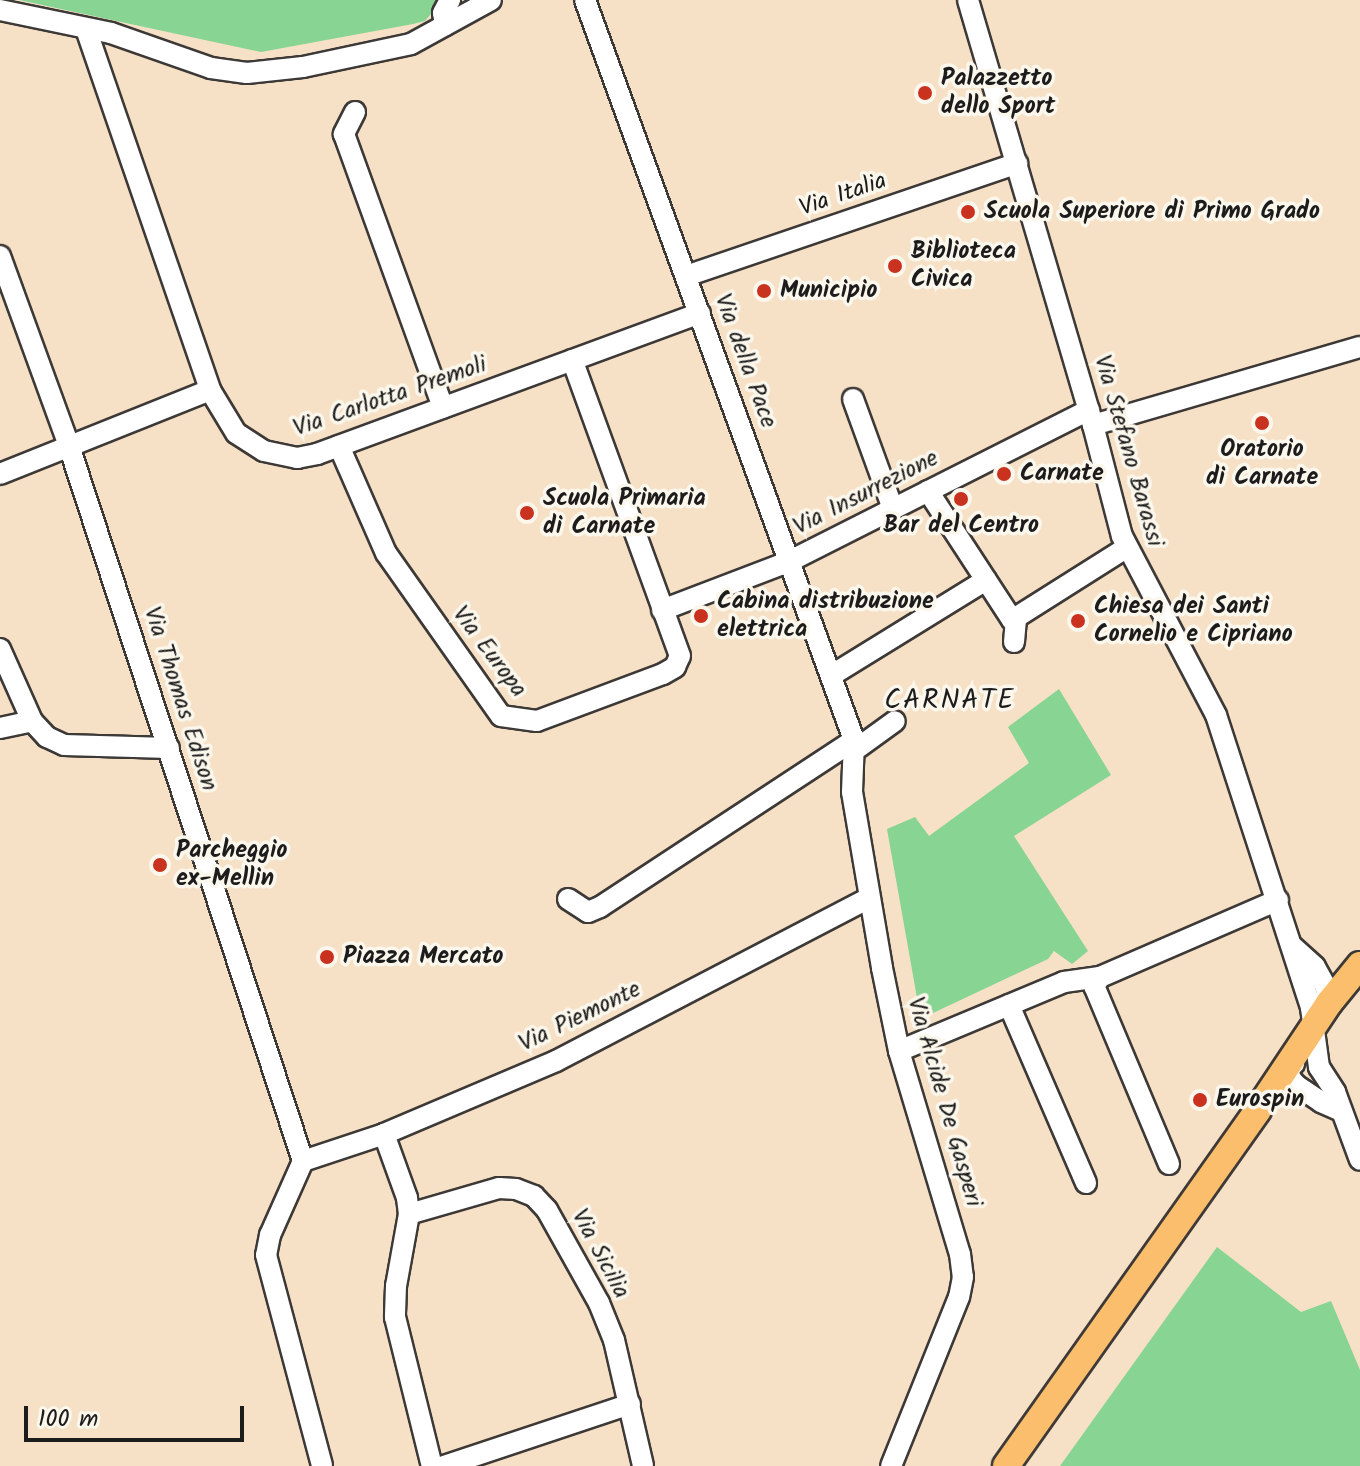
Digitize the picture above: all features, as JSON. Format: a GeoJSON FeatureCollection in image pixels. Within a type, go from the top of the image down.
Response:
{"type":"FeatureCollection","features":[{"type":"Feature","properties":{"kind":"main road"},"geometry":{"type":"LineString","coordinates":[[1006,1466],[1257,1111],[1292,1074],[1321,1014],[1358,967]]}},
{"type":"Feature","properties":{"kind":"street"},"geometry":{"type":"LineString","coordinates":[[445,25],[443,13],[450,0]]}},
{"type":"Feature","properties":{"kind":"street"},"geometry":{"type":"LineString","coordinates":[[0,10],[151,45],[211,68],[247,73],[288,69],[400,47],[491,0]]}},
{"type":"Feature","properties":{"kind":"street","name":"Via della Pace"},"geometry":{"type":"LineString","coordinates":[[585,0],[855,745]]}},
{"type":"Feature","properties":{"kind":"street","name":"Via Stefano Barassi"},"geometry":{"type":"LineString","coordinates":[[968,0],[1126,548],[1216,715],[1292,946],[1309,976],[1325,985],[1316,1056],[1322,1073],[1335,1092],[1339,1110],[1360,1160]]}},
{"type":"Feature","properties":{"kind":"street","name":"Via Carlotta Premoli"},"geometry":{"type":"LineString","coordinates":[[86,29],[210,390],[236,433],[264,451],[297,458],[339,446],[700,313]]}},
{"type":"Feature","properties":{"kind":"street"},"geometry":{"type":"LineString","coordinates":[[355,112],[344,134],[443,408]]}},
{"type":"Feature","properties":{"kind":"street","name":"Via Italia"},"geometry":{"type":"LineString","coordinates":[[686,276],[1017,163]]}},
{"type":"Feature","properties":{"kind":"street","name":"Via Thomas Edison"},"geometry":{"type":"LineString","coordinates":[[0,256],[69,446],[303,1161]]}},
{"type":"Feature","properties":{"kind":"street","name":"Via Insurrezione"},"geometry":{"type":"LineString","coordinates":[[662,610],[790,561],[928,491],[1091,418],[1360,347]]}},
{"type":"Feature","properties":{"kind":"street"},"geometry":{"type":"LineString","coordinates":[[572,360],[662,610]]}},
{"type":"Feature","properties":{"kind":"street"},"geometry":{"type":"LineString","coordinates":[[0,474],[210,390]]}},
{"type":"Feature","properties":{"kind":"street"},"geometry":{"type":"LineString","coordinates":[[853,399],[893,509]]}},
{"type":"Feature","properties":{"kind":"street","name":"Via Europa"},"geometry":{"type":"LineString","coordinates":[[339,446],[386,553],[487,701],[507,719],[537,721],[670,671],[679,663],[680,656],[662,610]]}},
{"type":"Feature","properties":{"kind":"street"},"geometry":{"type":"LineString","coordinates":[[928,491],[1014,620],[1014,642]]}},
{"type":"Feature","properties":{"kind":"street"},"geometry":{"type":"LineString","coordinates":[[1014,620],[1126,548]]}},
{"type":"Feature","properties":{"kind":"street"},"geometry":{"type":"LineString","coordinates":[[832,675],[986,580]]}},
{"type":"Feature","properties":{"kind":"street"},"geometry":{"type":"LineString","coordinates":[[0,649],[32,721],[47,737],[64,745],[169,748]]}},
{"type":"Feature","properties":{"kind":"street"},"geometry":{"type":"LineString","coordinates":[[0,728],[32,721]]}},
{"type":"Feature","properties":{"kind":"street"},"geometry":{"type":"LineString","coordinates":[[568,899],[588,912],[600,907],[895,721]]}},
{"type":"Feature","properties":{"kind":"street","name":"Via Alcide De Gasperi"},"geometry":{"type":"LineString","coordinates":[[855,745],[852,792],[899,1051],[960,1254],[963,1277],[959,1297],[891,1466]]}},
{"type":"Feature","properties":{"kind":"street","name":"Via Piemonte"},"geometry":{"type":"LineString","coordinates":[[303,1161],[384,1134],[556,1061],[869,898]]}},
{"type":"Feature","properties":{"kind":"street"},"geometry":{"type":"LineString","coordinates":[[899,1051],[1064,982],[1100,977],[1278,900]]}},
{"type":"Feature","properties":{"kind":"street"},"geometry":{"type":"LineString","coordinates":[[1309,976],[1358,967]]}},
{"type":"Feature","properties":{"kind":"street"},"geometry":{"type":"LineString","coordinates":[[1100,977],[1094,986],[1169,1164]]}},
{"type":"Feature","properties":{"kind":"street"},"geometry":{"type":"LineString","coordinates":[[1009,1005],[1086,1183]]}},
{"type":"Feature","properties":{"kind":"street"},"geometry":{"type":"LineString","coordinates":[[1292,1074],[1322,1073]]}},
{"type":"Feature","properties":{"kind":"street"},"geometry":{"type":"LineString","coordinates":[[1292,1074],[1321,1102],[1339,1110]]}},
{"type":"Feature","properties":{"kind":"street"},"geometry":{"type":"LineString","coordinates":[[384,1134],[407,1198],[409,1214],[394,1303],[432,1466]]}},
{"type":"Feature","properties":{"kind":"street"},"geometry":{"type":"LineString","coordinates":[[303,1161],[270,1235],[266,1255],[322,1466]]}},
{"type":"Feature","properties":{"kind":"street","name":"Via Sicilia"},"geometry":{"type":"LineString","coordinates":[[409,1214],[499,1188],[516,1189],[534,1196],[547,1210],[599,1303],[614,1340],[643,1466]]}},
{"type":"Feature","properties":{"kind":"street"},"geometry":{"type":"LineString","coordinates":[[444,1466],[630,1404]]}},
{"type":"Feature","properties":{"kind":"green space"},"geometry":{"type":"Polygon","coordinates":[[[19,0],[443,0],[425,21],[261,52],[19,0]]]}},
{"type":"Feature","properties":{"kind":"green space"},"geometry":{"type":"Polygon","coordinates":[[[1059,689],[1111,775],[1014,836],[1088,951],[1072,964],[1054,951],[1048,959],[933,1013],[919,1009],[887,829],[915,817],[929,836],[1029,763],[1008,727],[1059,689]]]}},
{"type":"Feature","properties":{"kind":"green space"},"geometry":{"type":"Polygon","coordinates":[[[1217,1247],[1301,1312],[1331,1301],[1360,1370],[1360,1466],[1060,1466],[1217,1247]]]}},
{"type":"Feature","properties":{"kind":"place","name":"Palazzetto dello Sport"},"geometry":{"type":"Point","coordinates":[925,93]}},
{"type":"Feature","properties":{"kind":"place","name":"Scuola Superiore di Primo Grado"},"geometry":{"type":"Point","coordinates":[968,212]}},
{"type":"Feature","properties":{"kind":"place","name":"Biblioteca Civica"},"geometry":{"type":"Point","coordinates":[895,266]}},
{"type":"Feature","properties":{"kind":"place","name":"Municipio"},"geometry":{"type":"Point","coordinates":[764,291]}},
{"type":"Feature","properties":{"kind":"place","name":"Oratorio di Carnate"},"geometry":{"type":"Point","coordinates":[1262,423]}},
{"type":"Feature","properties":{"kind":"place","name":"Carnate"},"geometry":{"type":"Point","coordinates":[1004,474]}},
{"type":"Feature","properties":{"kind":"place","name":"Bar del Centro"},"geometry":{"type":"Point","coordinates":[961,499]}},
{"type":"Feature","properties":{"kind":"place","name":"Scuola Primaria di Carnate"},"geometry":{"type":"Point","coordinates":[527,513]}},
{"type":"Feature","properties":{"kind":"place","name":"Cabina distribuzione elettrica"},"geometry":{"type":"Point","coordinates":[701,616]}},
{"type":"Feature","properties":{"kind":"place","name":"Chiesa dei Santi Cornelio e Cipriano"},"geometry":{"type":"Point","coordinates":[1078,621]}},
{"type":"Feature","properties":{"kind":"place","name":"Parcheggio ex-Mellin"},"geometry":{"type":"Point","coordinates":[160,865]}},
{"type":"Feature","properties":{"kind":"place","name":"Piazza Mercato"},"geometry":{"type":"Point","coordinates":[327,957]}},
{"type":"Feature","properties":{"kind":"place","name":"Eurospin"},"geometry":{"type":"Point","coordinates":[1200,1100]}},
{"type":"Feature","properties":{"kind":"district","name":"CARNATE"},"geometry":{"type":"Point","coordinates":[950,701]}}]}
